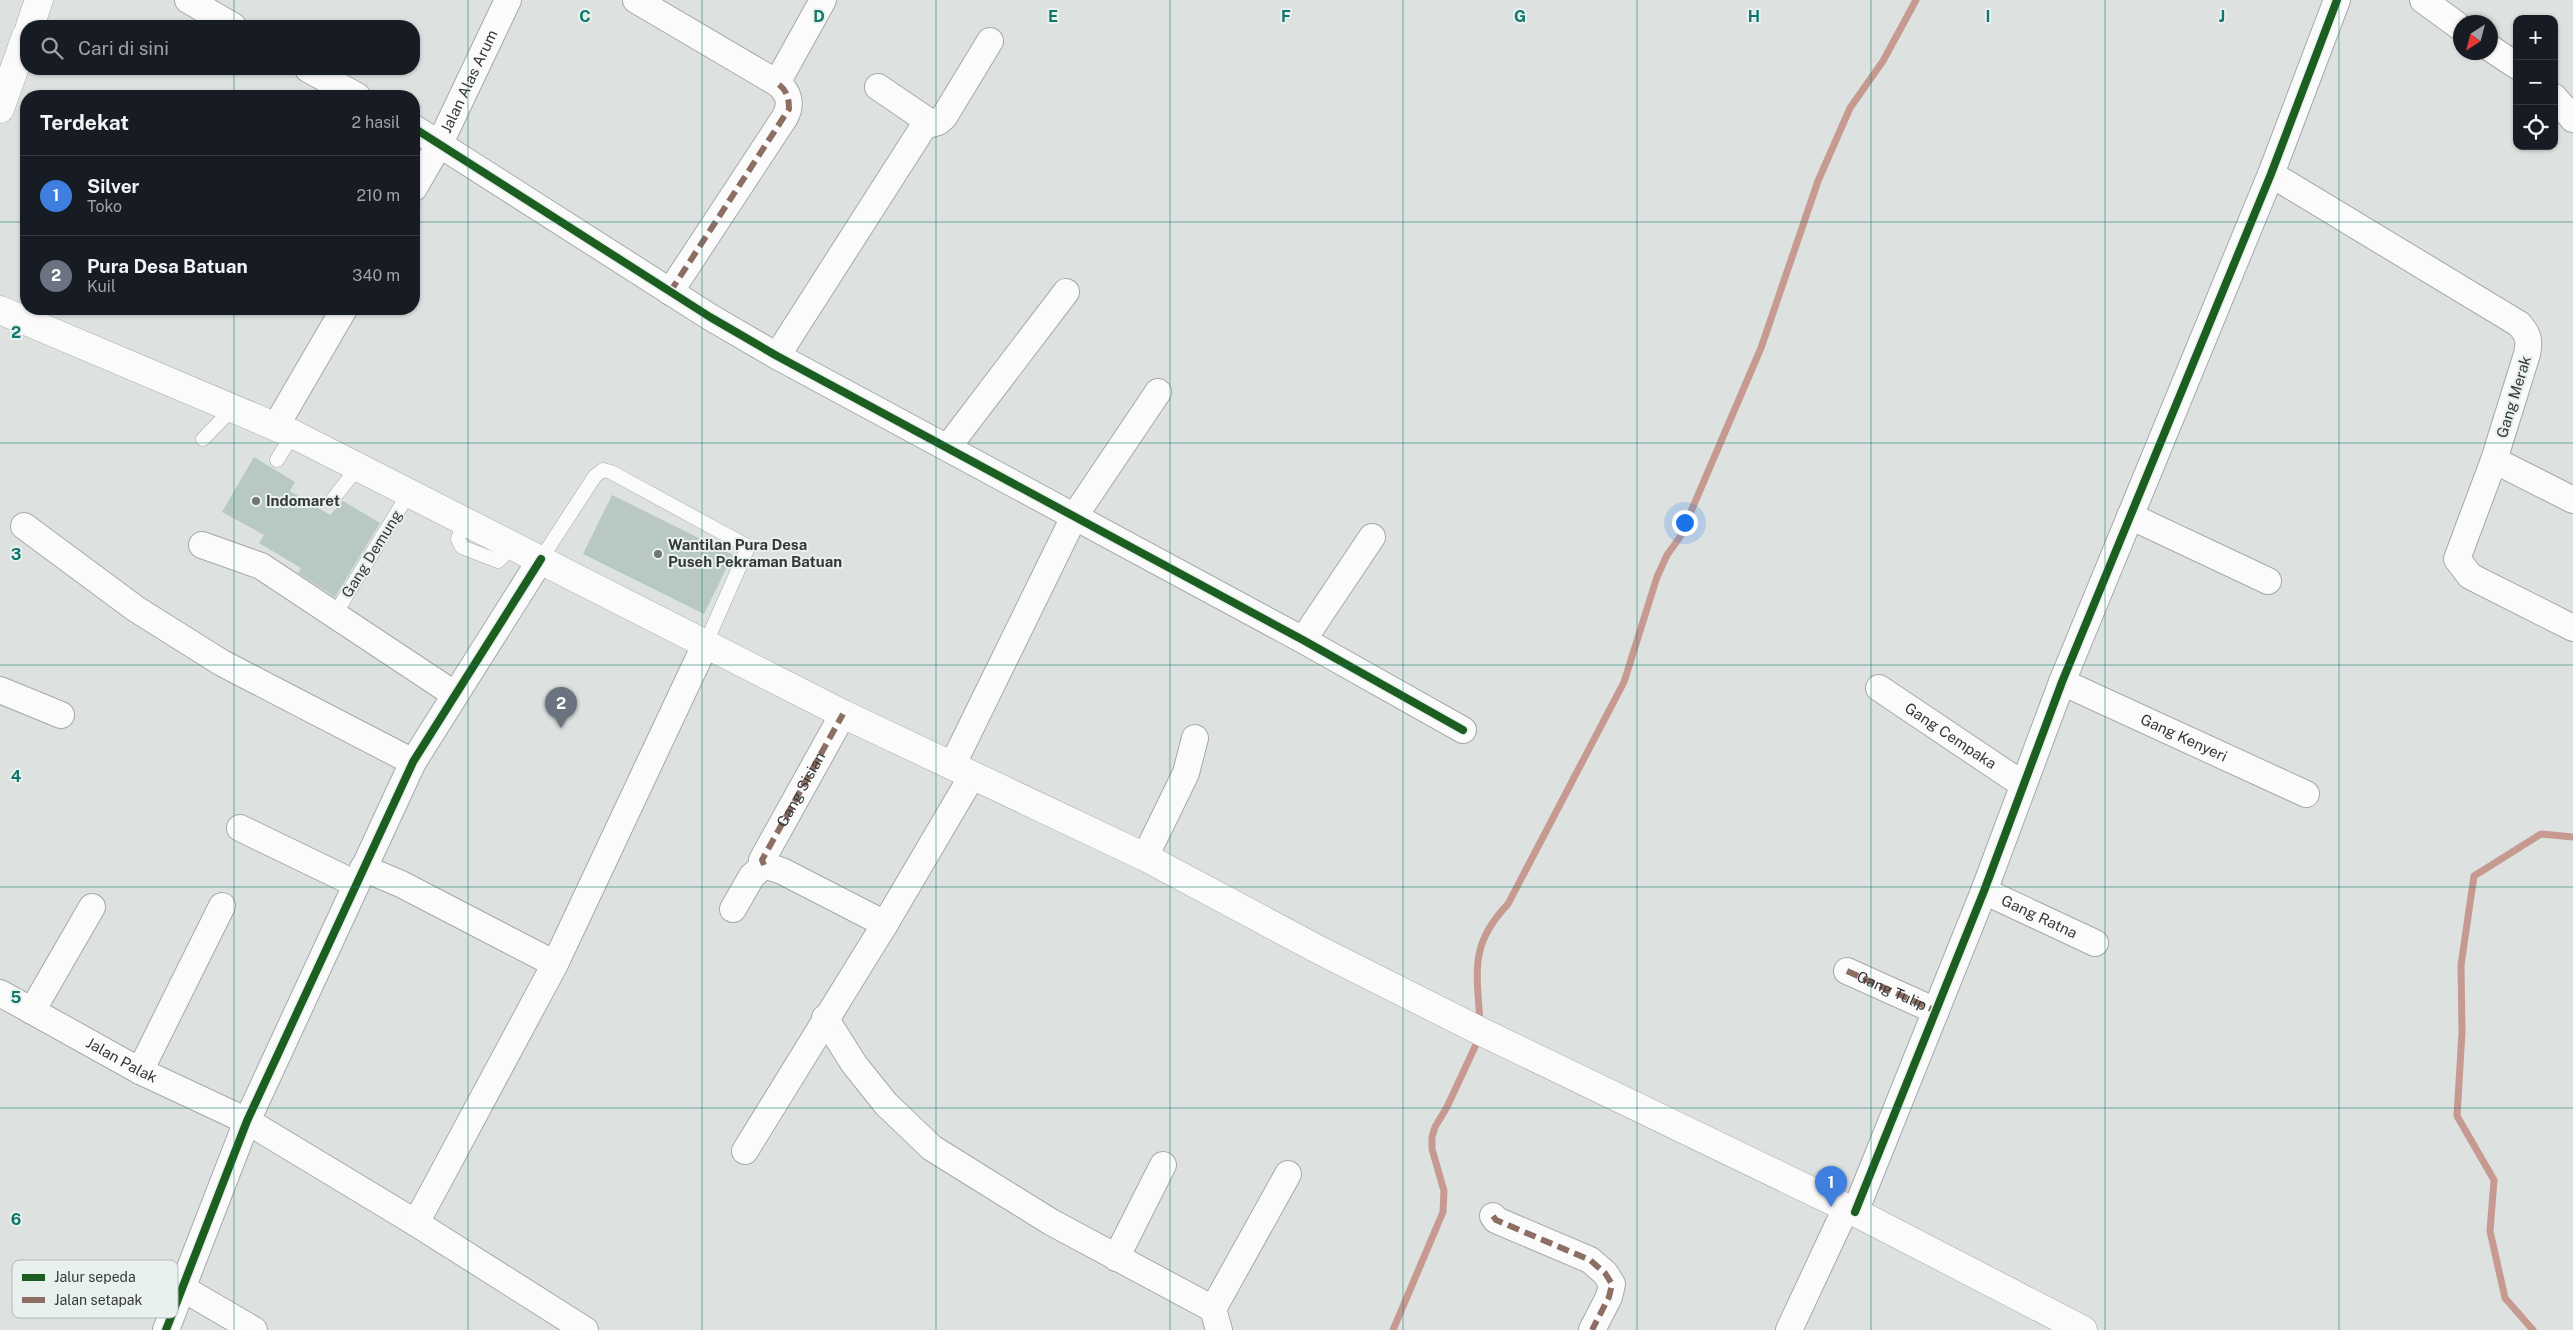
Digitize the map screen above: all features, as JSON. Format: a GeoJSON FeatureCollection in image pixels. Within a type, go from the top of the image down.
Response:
{"type":"FeatureCollection","features":[{"type":"Feature","properties":{"kind":"main road"},"geometry":{"type":"LineString","coordinates":[[32,20],[39,0]]}},
{"type":"Feature","properties":{"kind":"main road"},"geometry":{"type":"LineString","coordinates":[[0,109],[20,53]]}},
{"type":"Feature","properties":{"kind":"main road"},"geometry":{"type":"LineString","coordinates":[[0,310],[284,430],[542,559],[705,645],[843,714],[1145,857],[1319,950],[1475,1029],[1850,1210],[2083,1330]]}},
{"type":"Feature","properties":{"kind":"street"},"geometry":{"type":"LineString","coordinates":[[188,0],[223,20]]}},
{"type":"Feature","properties":{"kind":"street","name":"Jalan Alas Arum"},"geometry":{"type":"LineString","coordinates":[[420,178],[440,143],[508,0]]}},
{"type":"Feature","properties":{"kind":"street"},"geometry":{"type":"LineString","coordinates":[[636,0],[777,83],[784,88],[789,100],[789,109],[670,292]]}},
{"type":"Feature","properties":{"kind":"street"},"geometry":{"type":"LineString","coordinates":[[777,83],[823,0]]}},
{"type":"Feature","properties":{"kind":"street"},"geometry":{"type":"LineString","coordinates":[[1789,1330],[1850,1210],[1936,1011],[1984,891],[2022,784],[2062,682],[2272,174],[2336,0]]}},
{"type":"Feature","properties":{"kind":"street"},"geometry":{"type":"LineString","coordinates":[[2423,0],[2453,21]]}},
{"type":"Feature","properties":{"kind":"street"},"geometry":{"type":"LineString","coordinates":[[777,356],[924,126],[938,122],[944,117],[990,41]]}},
{"type":"Feature","properties":{"kind":"street"},"geometry":{"type":"LineString","coordinates":[[2498,53],[2513,63]]}},
{"type":"Feature","properties":{"kind":"street"},"geometry":{"type":"LineString","coordinates":[[319,75],[346,90]]}},
{"type":"Feature","properties":{"kind":"street"},"geometry":{"type":"LineString","coordinates":[[878,87],[931,123]]}},
{"type":"Feature","properties":{"kind":"street"},"geometry":{"type":"LineString","coordinates":[[2558,102],[2573,119]]}},
{"type":"Feature","properties":{"kind":"street"},"geometry":{"type":"LineString","coordinates":[[420,131],[670,292],[777,356],[1303,640],[1463,730]]}},
{"type":"Feature","properties":{"kind":"street","name":"Gang Merak"},"geometry":{"type":"LineString","coordinates":[[2272,174],[2519,324],[2526,332],[2530,340],[2527,354],[2494,460],[2458,559],[2459,564],[2470,576],[2573,628]]}},
{"type":"Feature","properties":{"kind":"street"},"geometry":{"type":"LineString","coordinates":[[948,447],[1066,292]]}},
{"type":"Feature","properties":{"kind":"street"},"geometry":{"type":"LineString","coordinates":[[284,430],[341,315]]}},
{"type":"Feature","properties":{"kind":"street"},"geometry":{"type":"LineString","coordinates":[[744,1151],[885,924],[962,771],[1074,517],[1158,392]]}},
{"type":"Feature","properties":{"kind":"street"},"geometry":{"type":"LineString","coordinates":[[2494,460],[2573,500]]}},
{"type":"Feature","properties":{"kind":"street"},"geometry":{"type":"LineString","coordinates":[[2130,516],[2268,581]]}},
{"type":"Feature","properties":{"kind":"street"},"geometry":{"type":"LineString","coordinates":[[24,526],[136,609],[222,663],[413,762]]}},
{"type":"Feature","properties":{"kind":"street"},"geometry":{"type":"LineString","coordinates":[[1303,640],[1372,537]]}},
{"type":"Feature","properties":{"kind":"street"},"geometry":{"type":"LineString","coordinates":[[202,545],[261,566],[454,694]]}},
{"type":"Feature","properties":{"kind":"street"},"geometry":{"type":"LineString","coordinates":[[178,1298],[247,1121],[413,762],[454,694],[542,559]]}},
{"type":"Feature","properties":{"kind":"street"},"geometry":{"type":"LineString","coordinates":[[416,1222],[555,964],[591,892],[705,645]]}},
{"type":"Feature","properties":{"kind":"street","name":"Gang Kenyeri"},"geometry":{"type":"LineString","coordinates":[[2062,682],[2306,794]]}},
{"type":"Feature","properties":{"kind":"street","name":"Gang Cempaka"},"geometry":{"type":"LineString","coordinates":[[1879,688],[2022,784]]}},
{"type":"Feature","properties":{"kind":"street"},"geometry":{"type":"LineString","coordinates":[[0,690],[61,715]]}},
{"type":"Feature","properties":{"kind":"street","name":"Gang Sisian"},"geometry":{"type":"LineString","coordinates":[[764,866],[762,860],[843,714]]}},
{"type":"Feature","properties":{"kind":"street"},"geometry":{"type":"LineString","coordinates":[[1145,857],[1186,773],[1195,738]]}},
{"type":"Feature","properties":{"kind":"street"},"geometry":{"type":"LineString","coordinates":[[240,828],[359,876],[401,884],[555,964]]}},
{"type":"Feature","properties":{"kind":"street"},"geometry":{"type":"LineString","coordinates":[[734,908],[752,876],[764,866],[782,871],[885,924]]}},
{"type":"Feature","properties":{"kind":"street","name":"Gang Ratna"},"geometry":{"type":"LineString","coordinates":[[1984,891],[2095,943]]}},
{"type":"Feature","properties":{"kind":"street"},"geometry":{"type":"LineString","coordinates":[[140,1071],[222,906]]}},
{"type":"Feature","properties":{"kind":"street"},"geometry":{"type":"LineString","coordinates":[[32,1011],[92,907]]}},
{"type":"Feature","properties":{"kind":"street","name":"Gang Tulip"},"geometry":{"type":"LineString","coordinates":[[1847,971],[1936,1011]]}},
{"type":"Feature","properties":{"kind":"street","name":"Jalan Palak"},"geometry":{"type":"LineString","coordinates":[[0,993],[140,1071],[247,1121],[416,1222],[586,1330]]}},
{"type":"Feature","properties":{"kind":"street"},"geometry":{"type":"LineString","coordinates":[[825,1018],[854,1064],[886,1104],[932,1148],[1051,1222],[1116,1258],[1216,1319],[1288,1174]]}},
{"type":"Feature","properties":{"kind":"street"},"geometry":{"type":"LineString","coordinates":[[1116,1258],[1162,1165]]}},
{"type":"Feature","properties":{"kind":"street"},"geometry":{"type":"LineString","coordinates":[[1493,1216],[1496,1220],[1590,1260],[1604,1273],[1612,1284],[1609,1297],[1592,1330]]}},
{"type":"Feature","properties":{"kind":"street"},"geometry":{"type":"LineString","coordinates":[[182,1288],[254,1330]]}},
{"type":"Feature","properties":{"kind":"street"},"geometry":{"type":"LineString","coordinates":[[166,1330],[171,1318]]}},
{"type":"Feature","properties":{"kind":"lane"},"geometry":{"type":"LineString","coordinates":[[203,439],[233,408]]}},
{"type":"Feature","properties":{"kind":"lane"},"geometry":{"type":"LineString","coordinates":[[277,460],[284,430]]}},
{"type":"Feature","properties":{"kind":"lane"},"geometry":{"type":"LineString","coordinates":[[332,498],[358,467]]}},
{"type":"Feature","properties":{"kind":"lane"},"geometry":{"type":"LineString","coordinates":[[542,559],[595,476],[603,470],[611,472],[745,545],[746,552],[705,645]]}},
{"type":"Feature","properties":{"kind":"lane","name":"Gang Demung"},"geometry":{"type":"LineString","coordinates":[[335,614],[409,493]]}},
{"type":"Feature","properties":{"kind":"building"},"geometry":{"type":"Polygon","coordinates":[[[254,457],[295,482],[290,491],[330,515],[343,501],[380,523],[335,597],[298,573],[301,568],[259,543],[264,535],[222,512],[254,457]]]}},
{"type":"Feature","properties":{"kind":"building","name":"Wantilan Pura Desa Puseh Pekraman Batuan"},"geometry":{"type":"Polygon","coordinates":[[[612,495],[733,555],[704,614],[583,554],[612,495]]]}},
{"type":"Feature","properties":{"kind":"waterway"},"geometry":{"type":"LineString","coordinates":[[1480,1023],[1477,973],[1481,946],[1495,919],[1508,904],[1624,682],[1657,577],[1667,555],[1680,537],[1761,348],[1818,181],[1850,108],[1883,61],[1916,0]]}},
{"type":"Feature","properties":{"kind":"waterway"},"geometry":{"type":"LineString","coordinates":[[2533,1330],[2505,1298],[2490,1231],[2494,1180],[2457,1116],[2462,1032],[2461,965],[2474,876],[2541,834],[2573,837]]}},
{"type":"Feature","properties":{"kind":"waterway"},"geometry":{"type":"LineString","coordinates":[[1393,1330],[1443,1212],[1444,1191],[1432,1149],[1432,1137],[1435,1127],[1447,1107],[1480,1036]]}},
{"type":"Feature","properties":{"kind":"marked path"},"geometry":{"type":"LineString","coordinates":[[670,292],[789,109],[787,95],[777,83]]}},
{"type":"Feature","properties":{"kind":"marked path"},"geometry":{"type":"LineString","coordinates":[[764,865],[762,860],[843,714]]}},
{"type":"Feature","properties":{"kind":"marked path"},"geometry":{"type":"LineString","coordinates":[[1847,971],[1936,1011]]}},
{"type":"Feature","properties":{"kind":"marked path"},"geometry":{"type":"LineString","coordinates":[[1493,1216],[1496,1220],[1590,1260],[1605,1273],[1612,1284],[1609,1297],[1592,1330]]}},
{"type":"Feature","properties":{"kind":"cycle path"},"geometry":{"type":"LineString","coordinates":[[1855,1212],[1984,891],[2062,682],[2271,174],[2337,0]]}},
{"type":"Feature","properties":{"kind":"cycle path"},"geometry":{"type":"LineString","coordinates":[[420,132],[710,317],[777,356],[1303,640],[1463,730]]}},
{"type":"Feature","properties":{"kind":"cycle path"},"geometry":{"type":"LineString","coordinates":[[178,1299],[247,1121],[413,762],[541,559]]}},
{"type":"Feature","properties":{"kind":"cycle path"},"geometry":{"type":"LineString","coordinates":[[166,1330],[171,1318]]}},
{"type":"Feature","properties":{"kind":"place","name":"Indomaret"},"geometry":{"type":"Point","coordinates":[256,501]}},
{"type":"Feature","properties":{"kind":"place","name":"Wantilan Pura Desa Puseh Pekraman Batuan"},"geometry":{"type":"Point","coordinates":[658,554]}},
{"type":"Feature","properties":{"kind":"place","name":"Pura Desa Batuan"},"geometry":{"type":"Point","coordinates":[561,728]}},
{"type":"Feature","properties":{"kind":"place","name":"Silver"},"geometry":{"type":"Point","coordinates":[1831,1207]}}]}
